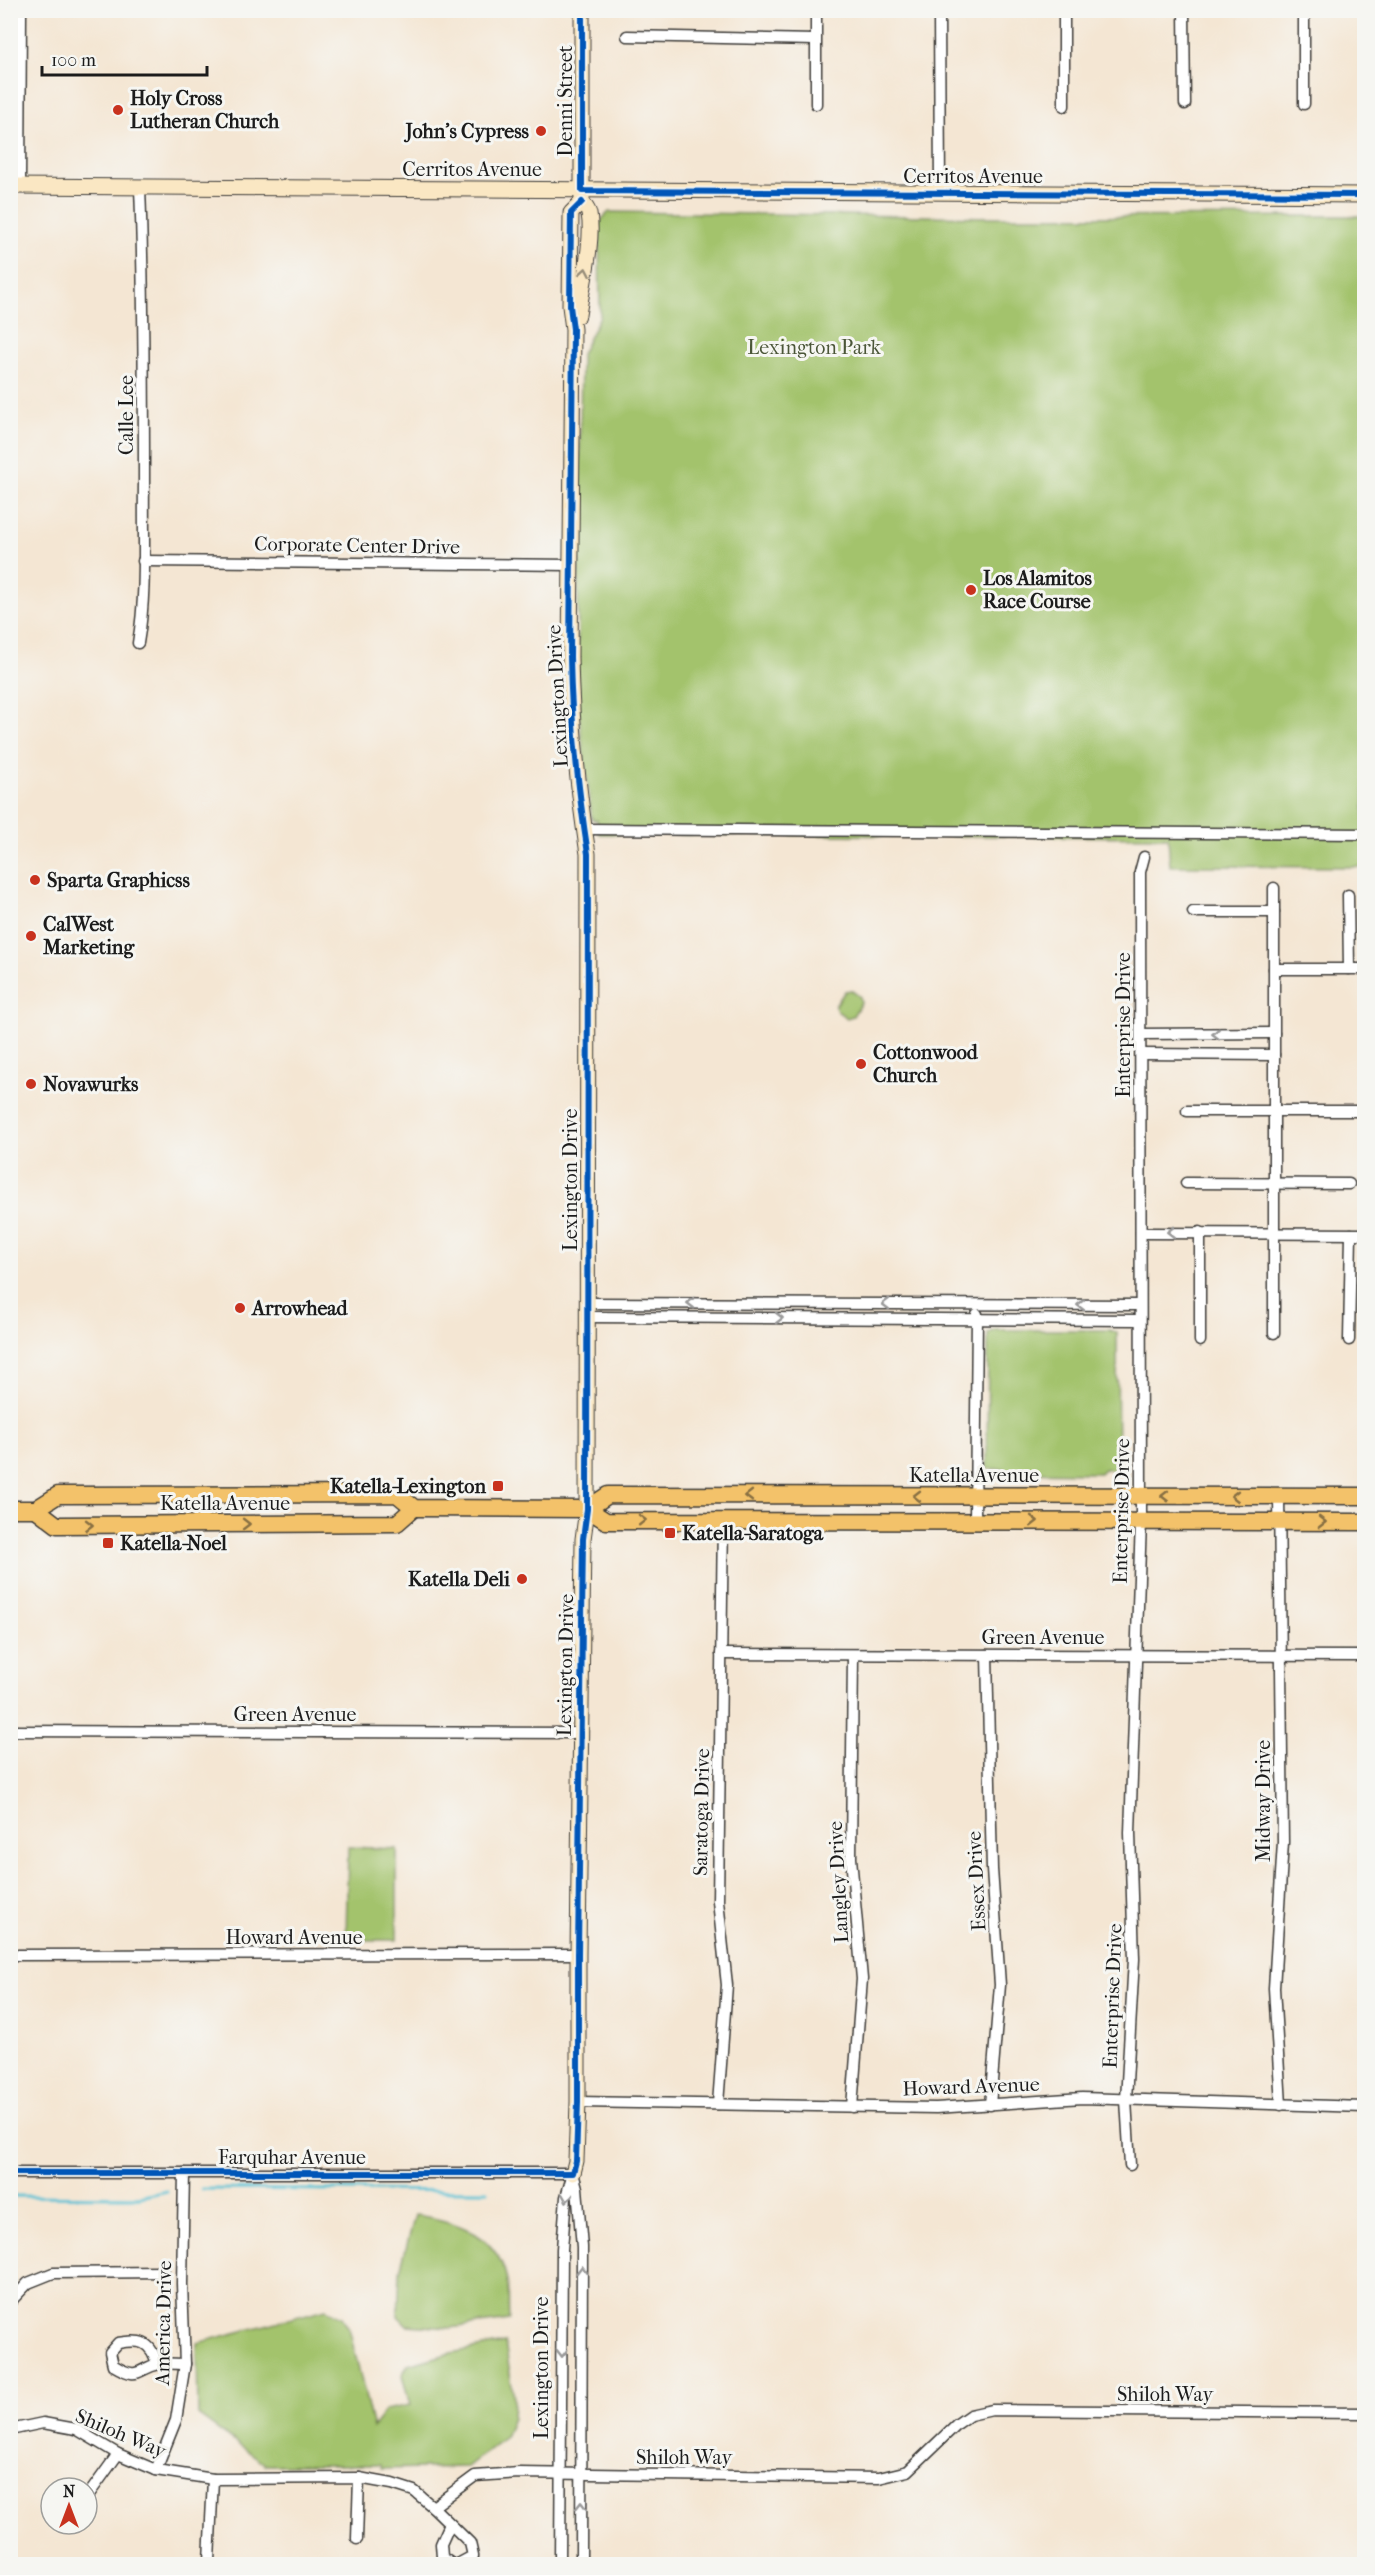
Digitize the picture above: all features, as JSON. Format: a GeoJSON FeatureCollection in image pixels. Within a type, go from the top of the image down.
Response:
{"type":"FeatureCollection","features":[{"type":"Feature","properties":{"kind":"main road","name":"Katella Avenue"},"geometry":{"type":"LineString","coordinates":[[10,1509],[36,1509],[58,1495],[397,1494],[414,1508],[587,1509],[606,1521],[723,1519],[1365,1522]]}},
{"type":"Feature","properties":{"kind":"main road","name":"Katella Avenue"},"geometry":{"type":"LineString","coordinates":[[587,1509],[608,1495],[1365,1496]]}},
{"type":"Feature","properties":{"kind":"main road","name":"Katella Avenue"},"geometry":{"type":"LineString","coordinates":[[36,1509],[57,1525],[69,1525],[397,1522],[414,1508]]}},
{"type":"Feature","properties":{"kind":"street"},"geometry":{"type":"LineString","coordinates":[[15,186],[15,99],[21,10]]}},
{"type":"Feature","properties":{"kind":"street","name":"Denni Street"},"geometry":{"type":"LineString","coordinates":[[582,10],[582,196]]}},
{"type":"Feature","properties":{"kind":"street"},"geometry":{"type":"LineString","coordinates":[[816,10],[816,104]]}},
{"type":"Feature","properties":{"kind":"street"},"geometry":{"type":"LineString","coordinates":[[939,10],[940,193]]}},
{"type":"Feature","properties":{"kind":"street"},"geometry":{"type":"LineString","coordinates":[[1064,10],[1064,106]]}},
{"type":"Feature","properties":{"kind":"street"},"geometry":{"type":"LineString","coordinates":[[1184,10],[1185,104]]}},
{"type":"Feature","properties":{"kind":"street"},"geometry":{"type":"LineString","coordinates":[[1304,10],[1304,104]]}},
{"type":"Feature","properties":{"kind":"street"},"geometry":{"type":"LineString","coordinates":[[627,36],[815,40]]}},
{"type":"Feature","properties":{"kind":"street","name":"Cerritos Avenue"},"geometry":{"type":"LineString","coordinates":[[15,186],[582,196],[940,193],[1365,195]]}},
{"type":"Feature","properties":{"kind":"street","name":"Calle Lee"},"geometry":{"type":"LineString","coordinates":[[138,643],[142,621],[145,305],[140,188]]}},
{"type":"Feature","properties":{"kind":"street","name":"Lexington Drive"},"geometry":{"type":"LineString","coordinates":[[560,2565],[562,2249],[566,2198],[576,2161],[578,2102],[580,1733],[583,1539],[587,1509],[588,854],[570,699],[572,213],[582,196]]}},
{"type":"Feature","properties":{"kind":"street","name":"Corporate Center Drive"},"geometry":{"type":"LineString","coordinates":[[143,561],[570,565]]}},
{"type":"Feature","properties":{"kind":"street"},"geometry":{"type":"LineString","coordinates":[[584,829],[1365,834]]}},
{"type":"Feature","properties":{"kind":"street","name":"Enterprise Drive"},"geometry":{"type":"LineString","coordinates":[[1131,2165],[1126,2100],[1134,1959],[1130,1833],[1141,1521],[1140,872],[1144,857]]}},
{"type":"Feature","properties":{"kind":"street"},"geometry":{"type":"LineString","coordinates":[[1274,888],[1274,1334]]}},
{"type":"Feature","properties":{"kind":"street"},"geometry":{"type":"LineString","coordinates":[[1348,895],[1348,969]]}},
{"type":"Feature","properties":{"kind":"street"},"geometry":{"type":"LineString","coordinates":[[1193,912],[1274,912]]}},
{"type":"Feature","properties":{"kind":"street"},"geometry":{"type":"LineString","coordinates":[[1274,969],[1365,969]]}},
{"type":"Feature","properties":{"kind":"street"},"geometry":{"type":"LineString","coordinates":[[1141,1034],[1274,1033]]}},
{"type":"Feature","properties":{"kind":"street"},"geometry":{"type":"LineString","coordinates":[[1141,1054],[1274,1055]]}},
{"type":"Feature","properties":{"kind":"street"},"geometry":{"type":"LineString","coordinates":[[1187,1111],[1365,1111]]}},
{"type":"Feature","properties":{"kind":"street"},"geometry":{"type":"LineString","coordinates":[[1186,1183],[1349,1184]]}},
{"type":"Feature","properties":{"kind":"street"},"geometry":{"type":"LineString","coordinates":[[1200,1232],[1200,1341]]}},
{"type":"Feature","properties":{"kind":"street"},"geometry":{"type":"LineString","coordinates":[[1142,1233],[1365,1234]]}},
{"type":"Feature","properties":{"kind":"street"},"geometry":{"type":"LineString","coordinates":[[1349,1340],[1351,1234]]}},
{"type":"Feature","properties":{"kind":"street"},"geometry":{"type":"LineString","coordinates":[[975,1520],[977,1305]]}},
{"type":"Feature","properties":{"kind":"street"},"geometry":{"type":"LineString","coordinates":[[586,1310],[1139,1305]]}},
{"type":"Feature","properties":{"kind":"street"},"geometry":{"type":"LineString","coordinates":[[586,1310],[977,1319],[1139,1320]]}},
{"type":"Feature","properties":{"kind":"street","name":"Midway Drive"},"geometry":{"type":"LineString","coordinates":[[1279,1496],[1279,1656],[1283,1842],[1274,1988],[1281,2105]]}},
{"type":"Feature","properties":{"kind":"street","name":"Saratoga Drive"},"geometry":{"type":"LineString","coordinates":[[718,2104],[727,1985],[718,1901],[723,1519]]}},
{"type":"Feature","properties":{"kind":"street","name":"Green Avenue"},"geometry":{"type":"LineString","coordinates":[[721,1654],[1365,1656]]}},
{"type":"Feature","properties":{"kind":"street","name":"Langley Drive"},"geometry":{"type":"LineString","coordinates":[[852,2107],[862,1979],[851,1858],[853,1655]]}},
{"type":"Feature","properties":{"kind":"street","name":"Essex Drive"},"geometry":{"type":"LineString","coordinates":[[987,1655],[992,1869],[1000,1985],[990,2105]]}},
{"type":"Feature","properties":{"kind":"street","name":"Green Avenue"},"geometry":{"type":"LineString","coordinates":[[10,1731],[580,1733]]}},
{"type":"Feature","properties":{"kind":"street","name":"Howard Avenue"},"geometry":{"type":"LineString","coordinates":[[10,1955],[578,1954]]}},
{"type":"Feature","properties":{"kind":"street","name":"Howard Avenue"},"geometry":{"type":"LineString","coordinates":[[578,2102],[936,2108],[1082,2098],[1365,2107]]}},
{"type":"Feature","properties":{"kind":"street","name":"Farquhar Avenue"},"geometry":{"type":"LineString","coordinates":[[10,2173],[573,2173]]}},
{"type":"Feature","properties":{"kind":"street","name":"America Drive"},"geometry":{"type":"LineString","coordinates":[[156,2470],[176,2420],[185,2364],[182,2284],[184,2173]]}},
{"type":"Feature","properties":{"kind":"street","name":"Lexington Drive"},"geometry":{"type":"LineString","coordinates":[[573,2173],[577,2188],[582,2247],[581,2565]]}},
{"type":"Feature","properties":{"kind":"street"},"geometry":{"type":"LineString","coordinates":[[10,2302],[27,2283],[53,2273],[164,2272]]}},
{"type":"Feature","properties":{"kind":"street"},"geometry":{"type":"LineString","coordinates":[[157,2364],[185,2364]]}},
{"type":"Feature","properties":{"kind":"street","name":"Shiloh Way"},"geometry":{"type":"LineString","coordinates":[[10,2430],[43,2423],[76,2428],[118,2454],[156,2470],[213,2479],[359,2478],[392,2484],[414,2491],[433,2507],[475,2476],[519,2474],[879,2478],[908,2471],[957,2424],[970,2415],[992,2410],[1365,2413]]}},
{"type":"Feature","properties":{"kind":"street"},"geometry":{"type":"LineString","coordinates":[[99,2480],[118,2454]]}},
{"type":"Feature","properties":{"kind":"street"},"geometry":{"type":"LineString","coordinates":[[357,2539],[359,2478]]}},
{"type":"Feature","properties":{"kind":"street"},"geometry":{"type":"LineString","coordinates":[[209,2560],[213,2479]]}},
{"type":"Feature","properties":{"kind":"street"},"geometry":{"type":"LineString","coordinates":[[433,2507],[470,2543],[473,2556],[459,2565]]}},
{"type":"Feature","properties":{"kind":"street"},"geometry":{"type":"LineString","coordinates":[[450,2524],[441,2544],[442,2557],[452,2565]]}},
{"type":"Feature","properties":{"kind":"green space","name":"Los Alamitos Race Course"},"geometry":{"type":"Polygon","coordinates":[[[609,212],[996,217],[1364,216],[1364,867],[1170,866],[1168,837],[599,834],[597,820],[592,820],[577,701],[581,354],[600,316],[599,228],[600,221],[609,212]]]}},
{"type":"Feature","properties":{"kind":"green space"},"geometry":{"type":"Polygon","coordinates":[[[851,990],[860,997],[861,1002],[853,1016],[847,1018],[837,1011],[835,1006],[845,991],[851,990]]]}},
{"type":"Feature","properties":{"kind":"green space"},"geometry":{"type":"Polygon","coordinates":[[[995,1330],[1109,1330],[1117,1333],[1118,1469],[1104,1469],[1100,1473],[1009,1472],[1005,1469],[987,1469],[988,1333],[995,1330]]]}},
{"type":"Feature","properties":{"kind":"green space"},"geometry":{"type":"Polygon","coordinates":[[[348,1847],[397,1849],[397,1940],[346,1940],[348,1847]]]}},
{"type":"Feature","properties":{"kind":"green space"},"geometry":{"type":"Polygon","coordinates":[[[415,2215],[447,2221],[475,2234],[487,2243],[497,2255],[504,2269],[508,2287],[509,2320],[450,2328],[407,2325],[398,2316],[400,2270],[415,2215]]]}},
{"type":"Feature","properties":{"kind":"green space"},"geometry":{"type":"Polygon","coordinates":[[[326,2309],[342,2317],[349,2328],[373,2428],[385,2410],[410,2405],[402,2375],[408,2365],[451,2353],[505,2343],[514,2398],[513,2417],[505,2437],[467,2467],[381,2469],[380,2465],[266,2465],[198,2415],[197,2343],[326,2309]]]}},
{"type":"Feature","properties":{"kind":"waterway"},"geometry":{"type":"LineString","coordinates":[[202,2189],[488,2191]]}},
{"type":"Feature","properties":{"kind":"waterway"},"geometry":{"type":"LineString","coordinates":[[10,2196],[139,2197],[167,2191]]}},
{"type":"Feature","properties":{"kind":"cycle path"},"geometry":{"type":"LineString","coordinates":[[582,10],[582,191],[1364,195]]}},
{"type":"Feature","properties":{"kind":"cycle path"},"geometry":{"type":"LineString","coordinates":[[10,2173],[573,2173],[576,2161],[578,2102],[583,1539],[587,1509],[588,854],[576,756],[570,657],[573,329],[570,306],[571,213],[582,202]]}},
{"type":"Feature","properties":{"kind":"place","name":"Holy Cross Lutheran Church"},"geometry":{"type":"Point","coordinates":[118,110]}},
{"type":"Feature","properties":{"kind":"place","name":"John's Cypress"},"geometry":{"type":"Point","coordinates":[541,131]}},
{"type":"Feature","properties":{"kind":"place","name":"Los Alamitos Race Course"},"geometry":{"type":"Point","coordinates":[971,590]}},
{"type":"Feature","properties":{"kind":"place","name":"Sparta Graphicss"},"geometry":{"type":"Point","coordinates":[35,880]}},
{"type":"Feature","properties":{"kind":"place","name":"CalWest Marketing"},"geometry":{"type":"Point","coordinates":[31,936]}},
{"type":"Feature","properties":{"kind":"place","name":"Cottonwood Church"},"geometry":{"type":"Point","coordinates":[861,1064]}},
{"type":"Feature","properties":{"kind":"place","name":"Novawurks"},"geometry":{"type":"Point","coordinates":[31,1084]}},
{"type":"Feature","properties":{"kind":"place","name":"Arrowhead"},"geometry":{"type":"Point","coordinates":[240,1308]}},
{"type":"Feature","properties":{"kind":"place","name":"Katella-Lexington"},"geometry":{"type":"Point","coordinates":[498,1486]}},
{"type":"Feature","properties":{"kind":"place","name":"Katella-Saratoga"},"geometry":{"type":"Point","coordinates":[670,1533]}},
{"type":"Feature","properties":{"kind":"place","name":"Katella-Noel"},"geometry":{"type":"Point","coordinates":[108,1543]}},
{"type":"Feature","properties":{"kind":"place","name":"Katella Deli"},"geometry":{"type":"Point","coordinates":[522,1579]}},
{"type":"Feature","properties":{"kind":"park label","name":"Lexington Park"},"geometry":{"type":"Point","coordinates":[814,347]}}]}
